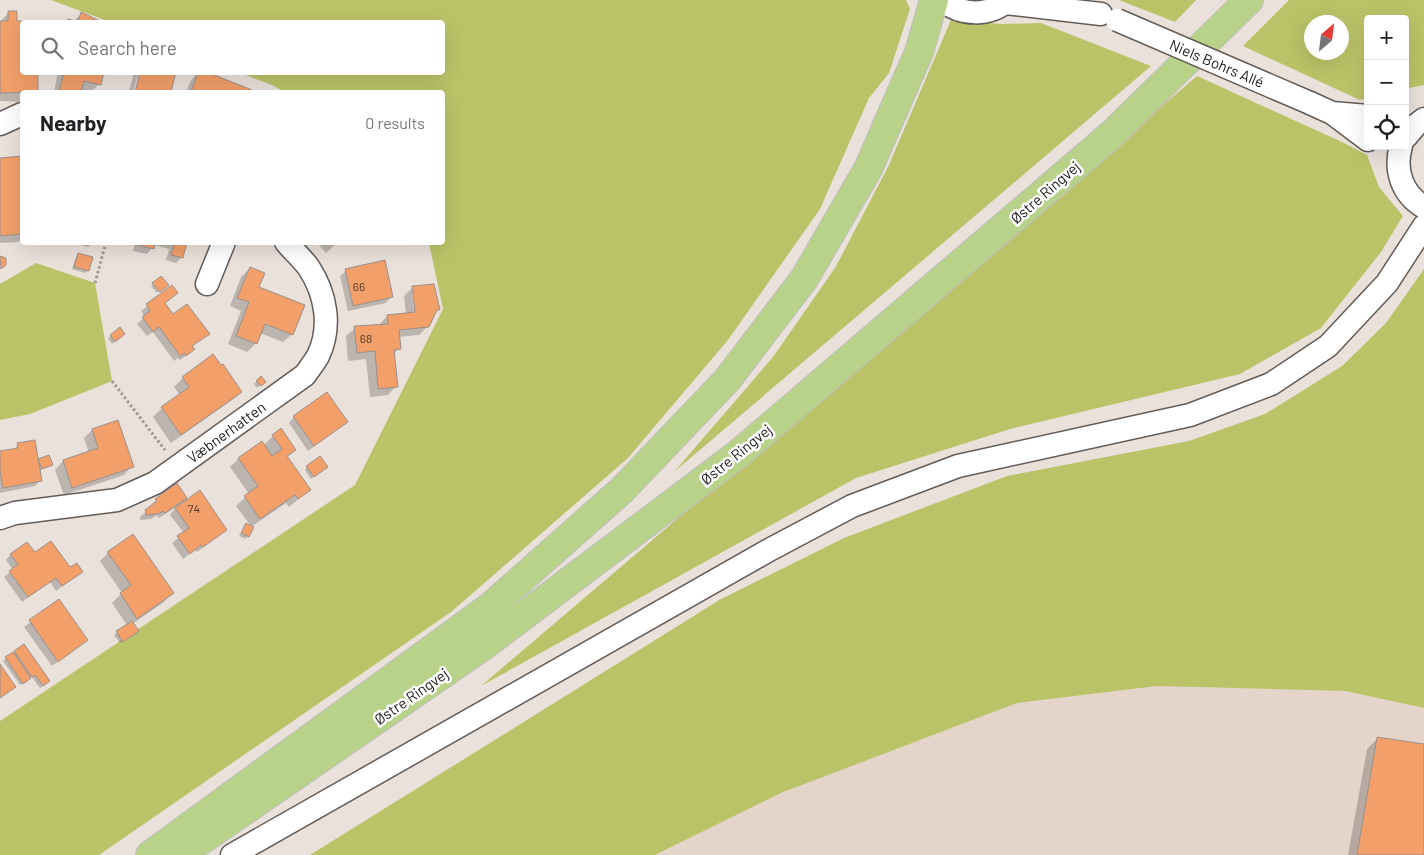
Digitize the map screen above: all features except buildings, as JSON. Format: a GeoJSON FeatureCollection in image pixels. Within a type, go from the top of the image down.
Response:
{"type":"FeatureCollection","features":[{"type":"Feature","properties":{"kind":"main road"},"geometry":{"type":"LineString","coordinates":[[150,855],[491,606],[622,490],[726,380],[804,278],[868,169],[919,52],[934,0]]}},
{"type":"Feature","properties":{"kind":"main road","name":"Østre Ringvej"},"geometry":{"type":"LineString","coordinates":[[180,855],[482,647],[738,454],[1112,134],[1249,0]]}},
{"type":"Feature","properties":{"kind":"street"},"geometry":{"type":"LineString","coordinates":[[941,0],[950,6],[968,12],[988,11],[1007,2]]}},
{"type":"Feature","properties":{"kind":"street","name":"Niels Bohrs Allé"},"geometry":{"type":"LineString","coordinates":[[1081,0],[1109,17],[1332,113],[1364,137]]}},
{"type":"Feature","properties":{"kind":"street","name":"Niels Bohrs Allé"},"geometry":{"type":"LineString","coordinates":[[1007,2],[1109,17]]}},
{"type":"Feature","properties":{"kind":"street","name":"Niels Bohrs Allé"},"geometry":{"type":"LineString","coordinates":[[1332,113],[1364,116]]}},
{"type":"Feature","properties":{"kind":"street"},"geometry":{"type":"LineString","coordinates":[[0,124],[20,115]]}},
{"type":"Feature","properties":{"kind":"street"},"geometry":{"type":"LineString","coordinates":[[1409,133],[1416,125],[1417,119]]}},
{"type":"Feature","properties":{"kind":"street"},"geometry":{"type":"LineString","coordinates":[[1400,154],[1398,170],[1403,186],[1424,207]]}},
{"type":"Feature","properties":{"kind":"street"},"geometry":{"type":"LineString","coordinates":[[232,855],[771,549],[852,506],[958,466],[1190,415],[1271,384],[1328,346],[1386,282],[1424,226]]}},
{"type":"Feature","properties":{"kind":"street"},"geometry":{"type":"LineString","coordinates":[[207,284],[223,245]]}},
{"type":"Feature","properties":{"kind":"street","name":"Væbnerhatten"},"geometry":{"type":"LineString","coordinates":[[0,518],[15,513],[117,500],[155,482],[305,375],[318,356],[325,334],[326,310],[320,287],[308,267],[289,245]]}},
{"type":"Feature","properties":{"kind":"path"},"geometry":{"type":"LineString","coordinates":[[95,283],[105,245]]}},
{"type":"Feature","properties":{"kind":"path"},"geometry":{"type":"LineString","coordinates":[[112,381],[178,466]]}},
{"type":"Feature","properties":{"kind":"shaded area"},"geometry":{"type":"Polygon","coordinates":[[[1156,686],[1345,691],[1424,708],[1424,855],[655,855],[781,793],[1017,703],[1156,686]]]}},
{"type":"Feature","properties":{"kind":"green space"},"geometry":{"type":"Polygon","coordinates":[[[51,0],[906,0],[910,9],[889,73],[869,98],[820,209],[728,340],[628,458],[451,612],[99,855],[0,855],[0,721],[355,485],[443,309],[429,245],[445,245],[445,90],[281,90],[245,75],[445,75],[445,20],[105,20],[51,0]]]}},
{"type":"Feature","properties":{"kind":"green space"},"geometry":{"type":"Polygon","coordinates":[[[1119,0],[1196,0],[1175,22],[1119,0]]]}},
{"type":"Feature","properties":{"kind":"green space"},"geometry":{"type":"Polygon","coordinates":[[[1289,0],[1424,0],[1424,85],[1409,88],[1409,15],[1364,15],[1364,99],[1360,100],[1243,46],[1289,0]]]}},
{"type":"Feature","properties":{"kind":"green space"},"geometry":{"type":"Polygon","coordinates":[[[951,20],[1002,24],[1041,23],[1151,66],[674,472],[773,357],[835,268],[888,167],[951,20]]]}},
{"type":"Feature","properties":{"kind":"green space"},"geometry":{"type":"Polygon","coordinates":[[[1197,76],[1367,155],[1379,187],[1403,216],[1381,252],[1321,328],[1240,374],[1010,429],[856,478],[481,686],[1197,76]]]}},
{"type":"Feature","properties":{"kind":"green space"},"geometry":{"type":"Polygon","coordinates":[[[36,263],[95,283],[112,381],[30,414],[0,420],[0,284],[36,263]]]}},
{"type":"Feature","properties":{"kind":"green space"},"geometry":{"type":"Polygon","coordinates":[[[1424,269],[1424,708],[1345,691],[1157,686],[1017,703],[781,793],[655,855],[310,855],[721,599],[844,538],[1007,476],[1189,441],[1265,414],[1342,366],[1386,323],[1424,269]]]}}]}
